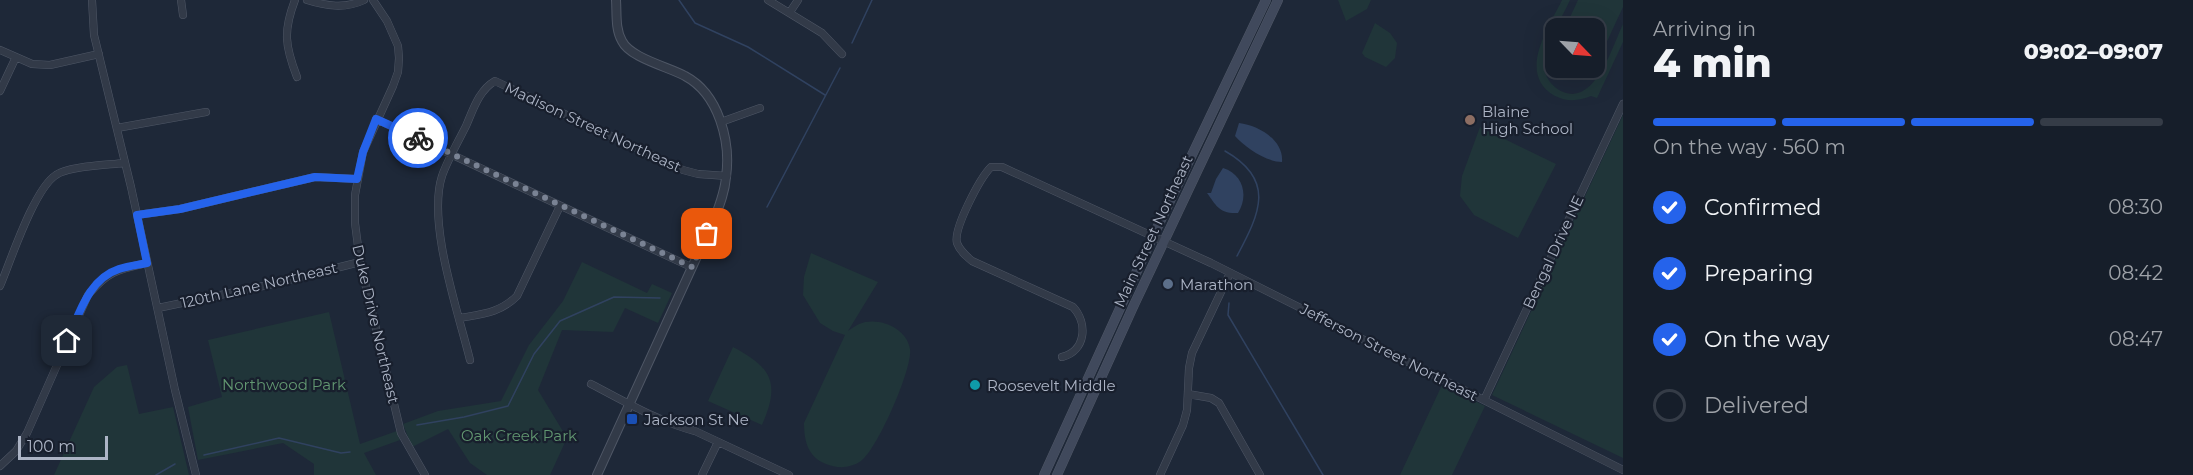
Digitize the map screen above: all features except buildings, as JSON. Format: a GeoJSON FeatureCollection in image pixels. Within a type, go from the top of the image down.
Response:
{"type":"FeatureCollection","features":[{"type":"Feature","properties":{"kind":"main road","name":"Main Street Northeast"},"geometry":{"type":"LineString","coordinates":[[1044,475],[1266,0]]}},
{"type":"Feature","properties":{"kind":"main road","name":"Main Street Northeast"},"geometry":{"type":"LineString","coordinates":[[1057,475],[1278,0]]}},
{"type":"Feature","properties":{"kind":"street"},"geometry":{"type":"LineString","coordinates":[[92,0],[94,35],[196,475]]}},
{"type":"Feature","properties":{"kind":"street"},"geometry":{"type":"LineString","coordinates":[[181,0],[183,15]]}},
{"type":"Feature","properties":{"kind":"street"},"geometry":{"type":"LineString","coordinates":[[296,0],[286,30],[289,57],[297,77]]}},
{"type":"Feature","properties":{"kind":"street"},"geometry":{"type":"LineString","coordinates":[[307,0],[336,7],[364,0]]}},
{"type":"Feature","properties":{"kind":"street","name":"Duke Drive Northeast"},"geometry":{"type":"LineString","coordinates":[[373,0],[387,21],[398,46],[398,72],[363,152],[357,179],[355,223],[360,262],[401,433],[424,475]]}},
{"type":"Feature","properties":{"kind":"street"},"geometry":{"type":"LineString","coordinates":[[597,475],[715,217],[727,176],[727,157],[721,122],[710,99],[700,86],[687,77],[640,56],[621,41],[617,24],[616,0]]}},
{"type":"Feature","properties":{"kind":"street"},"geometry":{"type":"LineString","coordinates":[[768,0],[822,33],[842,54]]}},
{"type":"Feature","properties":{"kind":"street"},"geometry":{"type":"LineString","coordinates":[[790,12],[798,0]]}},
{"type":"Feature","properties":{"kind":"street"},"geometry":{"type":"LineString","coordinates":[[0,50],[32,64],[50,65],[99,54]]}},
{"type":"Feature","properties":{"kind":"street"},"geometry":{"type":"LineString","coordinates":[[0,91],[16,57]]}},
{"type":"Feature","properties":{"kind":"street","name":"Madison Street Northeast"},"geometry":{"type":"LineString","coordinates":[[453,154],[485,89],[495,81],[683,170],[698,174],[727,176]]}},
{"type":"Feature","properties":{"kind":"street","name":"Bengal Drive NE"},"geometry":{"type":"LineString","coordinates":[[1484,400],[1623,104]]}},
{"type":"Feature","properties":{"kind":"street"},"geometry":{"type":"LineString","coordinates":[[721,122],[760,108]]}},
{"type":"Feature","properties":{"kind":"street"},"geometry":{"type":"LineString","coordinates":[[117,128],[206,112]]}},
{"type":"Feature","properties":{"kind":"street"},"geometry":{"type":"LineString","coordinates":[[376,119],[692,267]]}},
{"type":"Feature","properties":{"kind":"street"},"geometry":{"type":"LineString","coordinates":[[453,154],[442,175],[437,209],[442,243],[470,360]]}},
{"type":"Feature","properties":{"kind":"street"},"geometry":{"type":"LineString","coordinates":[[0,286],[34,204],[57,174],[76,169],[124,163]]}},
{"type":"Feature","properties":{"kind":"street","name":"Jefferson Street Northeast"},"geometry":{"type":"LineString","coordinates":[[1062,357],[1077,350],[1081,341],[1083,322],[1073,307],[972,261],[961,250],[956,240],[960,225],[982,176],[991,167],[1002,167],[1211,262],[1623,470]]}},
{"type":"Feature","properties":{"kind":"street"},"geometry":{"type":"LineString","coordinates":[[137,215],[180,209],[315,177],[357,179]]}},
{"type":"Feature","properties":{"kind":"street"},"geometry":{"type":"LineString","coordinates":[[460,318],[497,311],[517,296],[560,206]]}},
{"type":"Feature","properties":{"kind":"street","name":"120th Lane Northeast"},"geometry":{"type":"LineString","coordinates":[[158,308],[268,285],[360,262]]}},
{"type":"Feature","properties":{"kind":"street"},"geometry":{"type":"LineString","coordinates":[[0,466],[16,452],[27,433],[88,295],[98,282],[117,269],[147,263]]}},
{"type":"Feature","properties":{"kind":"street"},"geometry":{"type":"LineString","coordinates":[[1160,475],[1183,425],[1187,410],[1188,368],[1192,353],[1230,273]]}},
{"type":"Feature","properties":{"kind":"street"},"geometry":{"type":"LineString","coordinates":[[591,384],[629,404],[789,475]]}},
{"type":"Feature","properties":{"kind":"street"},"geometry":{"type":"LineString","coordinates":[[1188,394],[1211,398],[1219,403],[1260,475]]}},
{"type":"Feature","properties":{"kind":"street"},"geometry":{"type":"LineString","coordinates":[[702,475],[718,442]]}},
{"type":"Feature","properties":{"kind":"green space"},"geometry":{"type":"Polygon","coordinates":[[[1338,0],[1371,0],[1367,9],[1346,21],[1338,0]]]}},
{"type":"Feature","properties":{"kind":"green space"},"geometry":{"type":"Polygon","coordinates":[[[1562,0],[1570,0],[1561,18],[1553,18],[1562,0]]]}},
{"type":"Feature","properties":{"kind":"green space"},"geometry":{"type":"Polygon","coordinates":[[[1578,0],[1623,0],[1623,7],[1605,46],[1605,18],[1570,18],[1578,0]]]}},
{"type":"Feature","properties":{"kind":"green space"},"geometry":{"type":"Polygon","coordinates":[[[1375,23],[1390,33],[1397,43],[1395,58],[1386,67],[1365,57],[1362,53],[1375,23]]]}},
{"type":"Feature","properties":{"kind":"green space"},"geometry":{"type":"Polygon","coordinates":[[[1623,24],[1623,42],[1597,98],[1591,96],[1573,100],[1564,99],[1555,96],[1544,87],[1538,76],[1537,63],[1545,34],[1545,78],[1556,88],[1569,94],[1581,92],[1596,78],[1605,78],[1605,64],[1623,24]]]}},
{"type":"Feature","properties":{"kind":"green space"},"geometry":{"type":"Polygon","coordinates":[[[1623,115],[1623,458],[1492,395],[1623,115]]]}},
{"type":"Feature","properties":{"kind":"green space"},"geometry":{"type":"Polygon","coordinates":[[[1480,127],[1556,164],[1518,238],[1474,215],[1460,196],[1462,176],[1480,127]]]}},
{"type":"Feature","properties":{"kind":"green space"},"geometry":{"type":"Polygon","coordinates":[[[811,253],[878,282],[848,331],[867,322],[883,323],[898,330],[908,342],[910,349],[906,373],[900,390],[876,442],[861,461],[844,467],[835,467],[820,461],[808,448],[805,436],[804,423],[845,335],[820,323],[803,295],[804,277],[811,253]]]}},
{"type":"Feature","properties":{"kind":"green space","name":"Oak Creek Park"},"geometry":{"type":"Polygon","coordinates":[[[582,262],[647,293],[652,284],[672,293],[658,323],[625,308],[613,332],[562,330],[538,390],[567,438],[550,475],[487,475],[470,463],[448,429],[412,447],[403,424],[438,411],[501,401],[529,345],[563,301],[582,262]]]}},
{"type":"Feature","properties":{"kind":"green space","name":"Northwood Park"},"geometry":{"type":"Polygon","coordinates":[[[329,312],[360,444],[397,431],[400,440],[364,453],[376,475],[314,475],[314,464],[283,443],[198,460],[188,407],[222,397],[208,340],[329,312]]]}},
{"type":"Feature","properties":{"kind":"green space"},"geometry":{"type":"Polygon","coordinates":[[[733,347],[757,362],[769,378],[771,398],[762,425],[708,401],[733,347]]]}},
{"type":"Feature","properties":{"kind":"green space"},"geometry":{"type":"Polygon","coordinates":[[[127,365],[139,414],[173,407],[189,475],[54,475],[94,387],[117,367],[127,365]]]}},
{"type":"Feature","properties":{"kind":"green space"},"geometry":{"type":"Polygon","coordinates":[[[1442,385],[1485,406],[1452,475],[1400,475],[1442,385]]]}},
{"type":"Feature","properties":{"kind":"water"},"geometry":{"type":"Polygon","coordinates":[[[1239,123],[1254,127],[1268,135],[1279,147],[1282,162],[1263,157],[1239,140],[1235,136],[1239,123]]]}},
{"type":"Feature","properties":{"kind":"water"},"geometry":{"type":"Polygon","coordinates":[[[1223,168],[1235,175],[1242,186],[1243,200],[1238,213],[1222,210],[1207,193],[1211,193],[1223,168]]]}},
{"type":"Feature","properties":{"kind":"waterway"},"geometry":{"type":"LineString","coordinates":[[679,0],[695,23],[748,47],[825,95]]}},
{"type":"Feature","properties":{"kind":"waterway"},"geometry":{"type":"LineString","coordinates":[[852,43],[872,0]]}},
{"type":"Feature","properties":{"kind":"waterway"},"geometry":{"type":"LineString","coordinates":[[767,207],[840,68]]}},
{"type":"Feature","properties":{"kind":"waterway"},"geometry":{"type":"LineString","coordinates":[[1225,151],[1241,162],[1252,174],[1259,198],[1252,226],[1237,256]]}},
{"type":"Feature","properties":{"kind":"waterway"},"geometry":{"type":"LineString","coordinates":[[417,425],[508,406],[534,354],[560,321],[614,297],[660,298]]}},
{"type":"Feature","properties":{"kind":"waterway"},"geometry":{"type":"LineString","coordinates":[[1229,303],[1228,315],[1323,475]]}},
{"type":"Feature","properties":{"kind":"waterway"},"geometry":{"type":"LineString","coordinates":[[204,455],[279,438],[341,453],[350,452]]}},
{"type":"Feature","properties":{"kind":"waterway"},"geometry":{"type":"LineString","coordinates":[[156,475],[175,464]]}},
{"type":"Feature","properties":{"kind":"way so far"},"geometry":{"type":"LineString","coordinates":[[418,138],[692,267],[707,234]]}},
{"type":"Feature","properties":{"kind":"place","name":"Blaine High School"},"geometry":{"type":"Point","coordinates":[1470,120]}},
{"type":"Feature","properties":{"kind":"place","name":"Marathon"},"geometry":{"type":"Point","coordinates":[1168,284]}},
{"type":"Feature","properties":{"kind":"place","name":"Roosevelt Middle"},"geometry":{"type":"Point","coordinates":[975,385]}},
{"type":"Feature","properties":{"kind":"place","name":"Jackson St Ne"},"geometry":{"type":"Point","coordinates":[632,419]}},
{"type":"Feature","properties":{"kind":"route"},"geometry":{"type":"LineString","coordinates":[[67,341],[88,295],[98,282],[117,269],[147,263],[137,215],[180,209],[315,177],[357,179],[363,152],[376,119],[418,138]]}}]}
